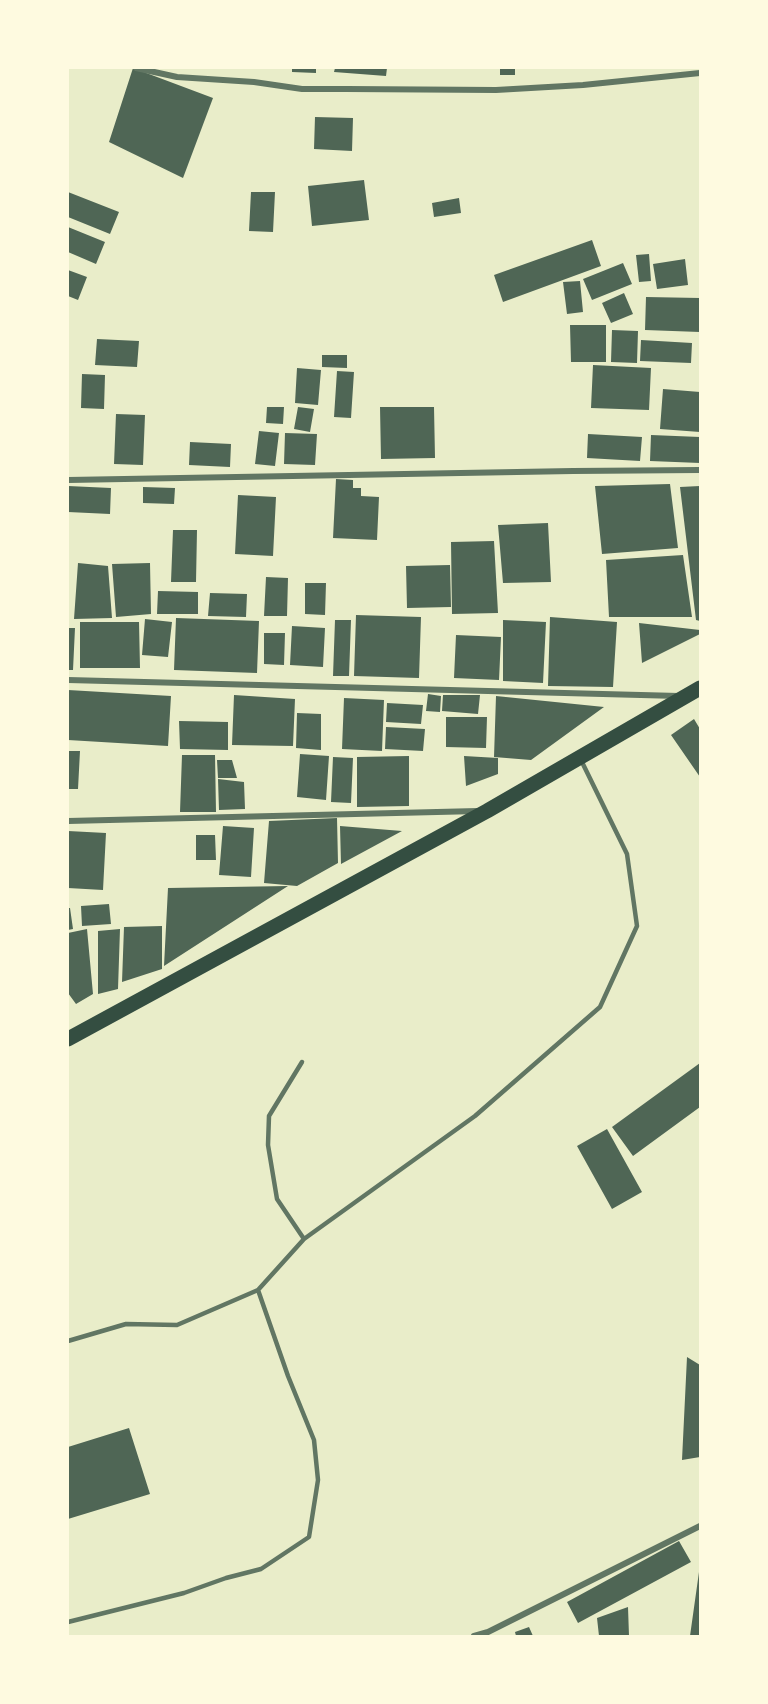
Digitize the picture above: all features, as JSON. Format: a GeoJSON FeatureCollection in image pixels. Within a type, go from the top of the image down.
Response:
{"type":"FeatureCollection","features":[{"type":"Feature","properties":{"kind":"main road"},"geometry":{"type":"LineString","coordinates":[[68,1039],[487,811],[700,688]]}},
{"type":"Feature","properties":{"kind":"street"},"geometry":{"type":"LineString","coordinates":[[136,68],[177,77],[254,82],[302,89],[359,90],[496,90],[584,85],[700,73]]}},
{"type":"Feature","properties":{"kind":"street"},"geometry":{"type":"LineString","coordinates":[[68,480],[700,470]]}},
{"type":"Feature","properties":{"kind":"street"},"geometry":{"type":"LineString","coordinates":[[68,680],[687,696]]}},
{"type":"Feature","properties":{"kind":"street"},"geometry":{"type":"LineString","coordinates":[[68,821],[487,811]]}},
{"type":"Feature","properties":{"kind":"street"},"geometry":{"type":"LineString","coordinates":[[474,1636],[488,1632],[700,1526]]}},
{"type":"Feature","properties":{"kind":"lane"},"geometry":{"type":"LineString","coordinates":[[68,1341],[126,1324],[177,1325],[258,1290],[304,1239],[475,1116],[600,1007],[637,926],[627,854],[579,758]]}},
{"type":"Feature","properties":{"kind":"lane"},"geometry":{"type":"LineString","coordinates":[[302,1062],[269,1116],[268,1145],[277,1199],[304,1239]]}},
{"type":"Feature","properties":{"kind":"lane"},"geometry":{"type":"LineString","coordinates":[[68,1622],[184,1593],[226,1578],[261,1569],[309,1537],[318,1480],[314,1440],[288,1377],[258,1290]]}},
{"type":"Feature","properties":{"kind":"building"},"geometry":{"type":"Polygon","coordinates":[[[133,68],[213,98],[183,178],[109,142],[133,68]]]}},
{"type":"Feature","properties":{"kind":"building"},"geometry":{"type":"Polygon","coordinates":[[[292,68],[316,68],[316,73],[292,72],[292,68]]]}},
{"type":"Feature","properties":{"kind":"building"},"geometry":{"type":"Polygon","coordinates":[[[335,68],[387,68],[386,76],[334,72],[335,68]]]}},
{"type":"Feature","properties":{"kind":"building"},"geometry":{"type":"Polygon","coordinates":[[[500,68],[515,68],[515,75],[500,75],[500,68]]]}},
{"type":"Feature","properties":{"kind":"building"},"geometry":{"type":"Polygon","coordinates":[[[315,117],[353,118],[352,151],[314,149],[315,117]]]}},
{"type":"Feature","properties":{"kind":"building"},"geometry":{"type":"Polygon","coordinates":[[[364,180],[369,220],[312,226],[308,186],[364,180]]]}},
{"type":"Feature","properties":{"kind":"building"},"geometry":{"type":"Polygon","coordinates":[[[68,192],[119,212],[110,234],[68,217],[68,192]]]}},
{"type":"Feature","properties":{"kind":"building"},"geometry":{"type":"Polygon","coordinates":[[[251,192],[275,192],[273,232],[249,231],[251,192]]]}},
{"type":"Feature","properties":{"kind":"building"},"geometry":{"type":"Polygon","coordinates":[[[459,198],[461,213],[434,217],[432,203],[459,198]]]}},
{"type":"Feature","properties":{"kind":"building"},"geometry":{"type":"Polygon","coordinates":[[[68,227],[105,242],[96,264],[68,252],[68,227]]]}},
{"type":"Feature","properties":{"kind":"building"},"geometry":{"type":"Polygon","coordinates":[[[592,240],[601,266],[503,302],[494,275],[592,240]]]}},
{"type":"Feature","properties":{"kind":"building"},"geometry":{"type":"Polygon","coordinates":[[[649,254],[651,281],[639,282],[636,255],[649,254]]]}},
{"type":"Feature","properties":{"kind":"building"},"geometry":{"type":"Polygon","coordinates":[[[685,259],[688,285],[657,289],[653,264],[685,259]]]}},
{"type":"Feature","properties":{"kind":"building"},"geometry":{"type":"Polygon","coordinates":[[[623,263],[632,284],[592,300],[583,279],[623,263]]]}},
{"type":"Feature","properties":{"kind":"building"},"geometry":{"type":"Polygon","coordinates":[[[68,270],[87,277],[78,300],[68,296],[68,270]]]}},
{"type":"Feature","properties":{"kind":"building"},"geometry":{"type":"Polygon","coordinates":[[[580,281],[583,312],[567,314],[563,282],[580,281]]]}},
{"type":"Feature","properties":{"kind":"building"},"geometry":{"type":"Polygon","coordinates":[[[624,293],[633,314],[611,323],[602,303],[624,293]]]}},
{"type":"Feature","properties":{"kind":"building"},"geometry":{"type":"Polygon","coordinates":[[[646,297],[700,298],[700,332],[645,330],[646,297]]]}},
{"type":"Feature","properties":{"kind":"building"},"geometry":{"type":"Polygon","coordinates":[[[570,325],[606,325],[606,362],[571,362],[570,325]]]}},
{"type":"Feature","properties":{"kind":"building"},"geometry":{"type":"Polygon","coordinates":[[[612,330],[638,331],[637,363],[611,362],[612,330]]]}},
{"type":"Feature","properties":{"kind":"building"},"geometry":{"type":"Polygon","coordinates":[[[97,339],[139,341],[137,367],[95,365],[97,339]]]}},
{"type":"Feature","properties":{"kind":"building"},"geometry":{"type":"Polygon","coordinates":[[[641,340],[692,343],[691,363],[640,361],[641,340]]]}},
{"type":"Feature","properties":{"kind":"building"},"geometry":{"type":"Polygon","coordinates":[[[322,355],[347,355],[347,368],[322,367],[322,355]]]}},
{"type":"Feature","properties":{"kind":"building"},"geometry":{"type":"Polygon","coordinates":[[[593,365],[651,368],[649,410],[591,408],[593,365]]]}},
{"type":"Feature","properties":{"kind":"building"},"geometry":{"type":"Polygon","coordinates":[[[297,368],[321,370],[318,405],[295,403],[297,368]]]}},
{"type":"Feature","properties":{"kind":"building"},"geometry":{"type":"Polygon","coordinates":[[[337,371],[354,372],[351,418],[334,417],[337,371]]]}},
{"type":"Feature","properties":{"kind":"building"},"geometry":{"type":"Polygon","coordinates":[[[82,374],[105,375],[104,409],[81,408],[82,374]]]}},
{"type":"Feature","properties":{"kind":"building"},"geometry":{"type":"Polygon","coordinates":[[[663,389],[700,392],[700,432],[660,429],[663,389]]]}},
{"type":"Feature","properties":{"kind":"building"},"geometry":{"type":"Polygon","coordinates":[[[267,407],[284,407],[283,424],[266,423],[267,407]]]}},
{"type":"Feature","properties":{"kind":"building"},"geometry":{"type":"Polygon","coordinates":[[[298,407],[314,409],[310,432],[294,429],[298,407]]]}},
{"type":"Feature","properties":{"kind":"building"},"geometry":{"type":"Polygon","coordinates":[[[380,407],[434,407],[435,458],[381,459],[380,407]]]}},
{"type":"Feature","properties":{"kind":"building"},"geometry":{"type":"Polygon","coordinates":[[[116,414],[145,415],[143,465],[114,464],[116,414]]]}},
{"type":"Feature","properties":{"kind":"building"},"geometry":{"type":"Polygon","coordinates":[[[259,431],[279,433],[275,466],[255,464],[259,431]]]}},
{"type":"Feature","properties":{"kind":"building"},"geometry":{"type":"Polygon","coordinates":[[[285,433],[317,434],[315,465],[284,464],[285,433]]]}},
{"type":"Feature","properties":{"kind":"building"},"geometry":{"type":"Polygon","coordinates":[[[588,434],[642,437],[640,461],[587,458],[588,434]]]}},
{"type":"Feature","properties":{"kind":"building"},"geometry":{"type":"Polygon","coordinates":[[[651,435],[700,437],[700,463],[650,461],[651,435]]]}},
{"type":"Feature","properties":{"kind":"building"},"geometry":{"type":"Polygon","coordinates":[[[190,442],[231,444],[230,467],[189,465],[190,442]]]}},
{"type":"Feature","properties":{"kind":"building"},"geometry":{"type":"Polygon","coordinates":[[[336,479],[353,480],[353,488],[361,488],[361,496],[379,497],[377,540],[333,538],[336,479]]]}},
{"type":"Feature","properties":{"kind":"building"},"geometry":{"type":"Polygon","coordinates":[[[670,484],[678,548],[602,554],[595,486],[670,484]]]}},
{"type":"Feature","properties":{"kind":"building"},"geometry":{"type":"Polygon","coordinates":[[[68,486],[111,488],[110,514],[68,512],[68,486]]]}},
{"type":"Feature","properties":{"kind":"building"},"geometry":{"type":"Polygon","coordinates":[[[700,486],[700,621],[696,620],[680,487],[700,486]]]}},
{"type":"Feature","properties":{"kind":"building"},"geometry":{"type":"Polygon","coordinates":[[[143,487],[175,488],[174,504],[143,503],[143,487]]]}},
{"type":"Feature","properties":{"kind":"building"},"geometry":{"type":"Polygon","coordinates":[[[238,495],[276,497],[273,556],[235,554],[238,495]]]}},
{"type":"Feature","properties":{"kind":"building"},"geometry":{"type":"Polygon","coordinates":[[[548,523],[551,582],[503,583],[498,525],[548,523]]]}},
{"type":"Feature","properties":{"kind":"building"},"geometry":{"type":"Polygon","coordinates":[[[173,530],[197,530],[196,582],[171,582],[173,530]]]}},
{"type":"Feature","properties":{"kind":"building"},"geometry":{"type":"Polygon","coordinates":[[[494,541],[498,613],[452,614],[451,542],[494,541]]]}},
{"type":"Feature","properties":{"kind":"building"},"geometry":{"type":"Polygon","coordinates":[[[683,555],[692,617],[609,617],[606,560],[683,555]]]}},
{"type":"Feature","properties":{"kind":"building"},"geometry":{"type":"Polygon","coordinates":[[[78,563],[108,566],[112,618],[74,619],[78,563]]]}},
{"type":"Feature","properties":{"kind":"building"},"geometry":{"type":"Polygon","coordinates":[[[150,563],[151,614],[116,617],[112,564],[150,563]]]}},
{"type":"Feature","properties":{"kind":"building"},"geometry":{"type":"Polygon","coordinates":[[[450,565],[451,607],[407,608],[406,566],[450,565]]]}},
{"type":"Feature","properties":{"kind":"building"},"geometry":{"type":"Polygon","coordinates":[[[266,577],[288,578],[287,616],[264,616],[266,577]]]}},
{"type":"Feature","properties":{"kind":"building"},"geometry":{"type":"Polygon","coordinates":[[[305,583],[326,583],[325,615],[305,614],[305,583]]]}},
{"type":"Feature","properties":{"kind":"building"},"geometry":{"type":"Polygon","coordinates":[[[158,591],[198,592],[198,614],[157,614],[158,591]]]}},
{"type":"Feature","properties":{"kind":"building"},"geometry":{"type":"Polygon","coordinates":[[[210,593],[247,594],[246,617],[208,616],[210,593]]]}},
{"type":"Feature","properties":{"kind":"building"},"geometry":{"type":"Polygon","coordinates":[[[356,615],[421,617],[419,678],[354,676],[356,615]]]}},
{"type":"Feature","properties":{"kind":"building"},"geometry":{"type":"Polygon","coordinates":[[[550,617],[617,622],[613,687],[548,686],[550,617]]]}},
{"type":"Feature","properties":{"kind":"building"},"geometry":{"type":"Polygon","coordinates":[[[176,618],[259,621],[257,673],[174,670],[176,618]]]}},
{"type":"Feature","properties":{"kind":"building"},"geometry":{"type":"Polygon","coordinates":[[[145,619],[172,622],[168,657],[142,655],[145,619]]]}},
{"type":"Feature","properties":{"kind":"building"},"geometry":{"type":"Polygon","coordinates":[[[335,620],[351,620],[349,676],[333,676],[335,620]]]}},
{"type":"Feature","properties":{"kind":"building"},"geometry":{"type":"Polygon","coordinates":[[[503,620],[546,622],[543,683],[503,681],[503,620]]]}},
{"type":"Feature","properties":{"kind":"building"},"geometry":{"type":"Polygon","coordinates":[[[80,622],[139,622],[140,668],[80,668],[80,622]]]}},
{"type":"Feature","properties":{"kind":"building"},"geometry":{"type":"Polygon","coordinates":[[[639,623],[700,630],[700,634],[642,663],[639,623]]]}},
{"type":"Feature","properties":{"kind":"building"},"geometry":{"type":"Polygon","coordinates":[[[292,626],[325,628],[323,667],[290,665],[292,626]]]}},
{"type":"Feature","properties":{"kind":"building"},"geometry":{"type":"Polygon","coordinates":[[[68,628],[75,628],[73,670],[68,670],[68,628]]]}},
{"type":"Feature","properties":{"kind":"building"},"geometry":{"type":"Polygon","coordinates":[[[264,633],[285,633],[284,665],[264,664],[264,633]]]}},
{"type":"Feature","properties":{"kind":"building"},"geometry":{"type":"Polygon","coordinates":[[[456,635],[501,637],[499,680],[454,678],[456,635]]]}},
{"type":"Feature","properties":{"kind":"building"},"geometry":{"type":"Polygon","coordinates":[[[68,690],[171,696],[168,746],[68,740],[68,690]]]}},
{"type":"Feature","properties":{"kind":"building"},"geometry":{"type":"Polygon","coordinates":[[[428,694],[441,696],[440,712],[426,711],[428,694]]]}},
{"type":"Feature","properties":{"kind":"building"},"geometry":{"type":"Polygon","coordinates":[[[234,695],[295,699],[293,746],[232,745],[234,695]]]}},
{"type":"Feature","properties":{"kind":"building"},"geometry":{"type":"Polygon","coordinates":[[[443,695],[480,695],[478,714],[442,711],[443,695]]]}},
{"type":"Feature","properties":{"kind":"building"},"geometry":{"type":"Polygon","coordinates":[[[496,696],[604,707],[531,760],[494,757],[496,696]]]}},
{"type":"Feature","properties":{"kind":"building"},"geometry":{"type":"Polygon","coordinates":[[[344,698],[384,700],[382,751],[342,749],[344,698]]]}},
{"type":"Feature","properties":{"kind":"building"},"geometry":{"type":"Polygon","coordinates":[[[387,703],[423,705],[421,724],[386,722],[387,703]]]}},
{"type":"Feature","properties":{"kind":"building"},"geometry":{"type":"Polygon","coordinates":[[[297,713],[321,714],[321,750],[296,748],[297,713]]]}},
{"type":"Feature","properties":{"kind":"building"},"geometry":{"type":"Polygon","coordinates":[[[446,717],[487,717],[486,748],[446,747],[446,717]]]}},
{"type":"Feature","properties":{"kind":"building"},"geometry":{"type":"Polygon","coordinates":[[[694,719],[700,729],[700,777],[671,735],[694,719]]]}},
{"type":"Feature","properties":{"kind":"building"},"geometry":{"type":"Polygon","coordinates":[[[179,721],[228,722],[228,750],[180,749],[179,721]]]}},
{"type":"Feature","properties":{"kind":"building"},"geometry":{"type":"Polygon","coordinates":[[[386,727],[425,729],[423,751],[385,749],[386,727]]]}},
{"type":"Feature","properties":{"kind":"building"},"geometry":{"type":"Polygon","coordinates":[[[68,751],[80,751],[78,789],[68,789],[68,751]]]}},
{"type":"Feature","properties":{"kind":"building"},"geometry":{"type":"Polygon","coordinates":[[[300,754],[329,756],[326,800],[297,797],[300,754]]]}},
{"type":"Feature","properties":{"kind":"building"},"geometry":{"type":"Polygon","coordinates":[[[182,755],[215,755],[216,812],[180,812],[182,755]]]}},
{"type":"Feature","properties":{"kind":"building"},"geometry":{"type":"Polygon","coordinates":[[[409,756],[409,806],[357,807],[357,757],[409,756]]]}},
{"type":"Feature","properties":{"kind":"building"},"geometry":{"type":"Polygon","coordinates":[[[464,756],[498,758],[498,774],[466,786],[464,756]]]}},
{"type":"Feature","properties":{"kind":"building"},"geometry":{"type":"Polygon","coordinates":[[[333,757],[353,758],[351,803],[331,802],[333,757]]]}},
{"type":"Feature","properties":{"kind":"building"},"geometry":{"type":"Polygon","coordinates":[[[217,760],[232,760],[237,778],[218,778],[217,760]]]}},
{"type":"Feature","properties":{"kind":"building"},"geometry":{"type":"Polygon","coordinates":[[[218,779],[244,782],[245,809],[219,810],[218,779]]]}},
{"type":"Feature","properties":{"kind":"building"},"geometry":{"type":"Polygon","coordinates":[[[337,818],[338,863],[297,886],[264,883],[269,821],[337,818]]]}},
{"type":"Feature","properties":{"kind":"building"},"geometry":{"type":"Polygon","coordinates":[[[223,826],[254,828],[251,877],[219,875],[223,826]]]}},
{"type":"Feature","properties":{"kind":"building"},"geometry":{"type":"Polygon","coordinates":[[[340,826],[402,831],[341,864],[340,826]]]}},
{"type":"Feature","properties":{"kind":"building"},"geometry":{"type":"Polygon","coordinates":[[[68,831],[106,833],[103,890],[68,888],[68,831]]]}},
{"type":"Feature","properties":{"kind":"building"},"geometry":{"type":"Polygon","coordinates":[[[196,835],[215,835],[216,860],[196,860],[196,835]]]}},
{"type":"Feature","properties":{"kind":"building"},"geometry":{"type":"Polygon","coordinates":[[[288,886],[164,966],[168,888],[288,886]]]}},
{"type":"Feature","properties":{"kind":"building"},"geometry":{"type":"Polygon","coordinates":[[[109,904],[111,924],[82,926],[81,906],[109,904]]]}},
{"type":"Feature","properties":{"kind":"building"},"geometry":{"type":"Polygon","coordinates":[[[68,908],[70,908],[73,929],[68,930],[68,908]]]}},
{"type":"Feature","properties":{"kind":"building"},"geometry":{"type":"Polygon","coordinates":[[[162,926],[162,969],[122,982],[124,927],[162,926]]]}},
{"type":"Feature","properties":{"kind":"building"},"geometry":{"type":"Polygon","coordinates":[[[87,929],[93,994],[76,1004],[68,993],[68,933],[87,929]]]}},
{"type":"Feature","properties":{"kind":"building"},"geometry":{"type":"Polygon","coordinates":[[[120,929],[118,989],[98,994],[98,931],[120,929]]]}},
{"type":"Feature","properties":{"kind":"building"},"geometry":{"type":"Polygon","coordinates":[[[700,1063],[700,1107],[633,1156],[612,1127],[700,1063]]]}},
{"type":"Feature","properties":{"kind":"building"},"geometry":{"type":"Polygon","coordinates":[[[607,1129],[642,1192],[612,1209],[577,1146],[607,1129]]]}},
{"type":"Feature","properties":{"kind":"building"},"geometry":{"type":"Polygon","coordinates":[[[687,1357],[700,1365],[700,1457],[682,1460],[687,1357]]]}},
{"type":"Feature","properties":{"kind":"building"},"geometry":{"type":"Polygon","coordinates":[[[129,1428],[150,1494],[68,1519],[68,1447],[129,1428]]]}},
{"type":"Feature","properties":{"kind":"building"},"geometry":{"type":"Polygon","coordinates":[[[679,1541],[691,1562],[578,1623],[567,1602],[679,1541]]]}},
{"type":"Feature","properties":{"kind":"building"},"geometry":{"type":"Polygon","coordinates":[[[699,1572],[700,1636],[690,1636],[699,1572]]]}},
{"type":"Feature","properties":{"kind":"building"},"geometry":{"type":"Polygon","coordinates":[[[628,1607],[629,1636],[599,1636],[597,1618],[628,1607]]]}},
{"type":"Feature","properties":{"kind":"building"},"geometry":{"type":"Polygon","coordinates":[[[529,1627],[533,1636],[516,1636],[515,1632],[529,1627]]]}}]}
